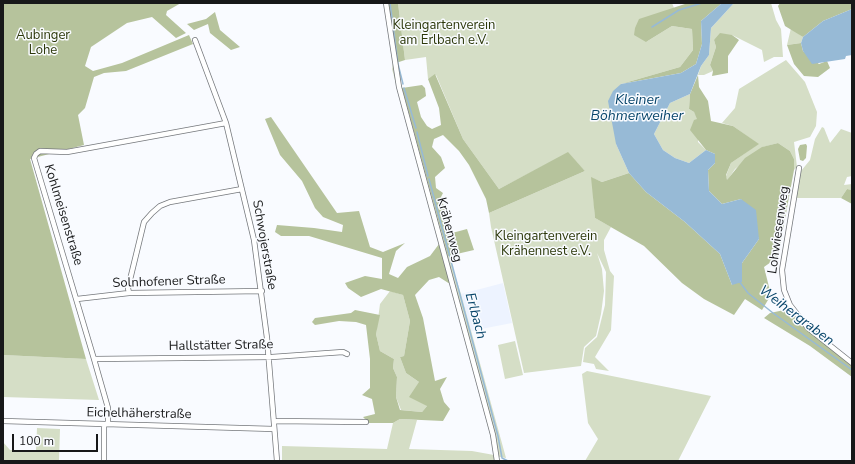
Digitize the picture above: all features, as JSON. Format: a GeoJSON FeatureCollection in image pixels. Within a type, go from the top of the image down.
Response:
{"type":"FeatureCollection","features":[{"type":"Feature","properties":{"kind":"street","name":"Krähenweg"},"geometry":{"type":"LineString","coordinates":[[386,3],[399,87],[493,435],[497,461]]}},
{"type":"Feature","properties":{"kind":"street","name":"Schwojerstraße"},"geometry":{"type":"LineString","coordinates":[[196,40],[226,123],[254,240],[262,291],[269,356],[277,461]]}},
{"type":"Feature","properties":{"kind":"street","name":"Kohlmeisenstraße"},"geometry":{"type":"LineString","coordinates":[[104,461],[108,408],[77,299],[34,158],[40,151],[67,152],[226,123]]}},
{"type":"Feature","properties":{"kind":"street","name":"Lohwiesenweg"},"geometry":{"type":"LineString","coordinates":[[799,168],[782,270],[784,290],[790,305],[808,328],[852,363]]}},
{"type":"Feature","properties":{"kind":"street"},"geometry":{"type":"LineString","coordinates":[[129,293],[128,288],[144,222],[152,213],[160,206],[170,202],[242,189]]}},
{"type":"Feature","properties":{"kind":"street","name":"Solnhofener Straße"},"geometry":{"type":"LineString","coordinates":[[77,299],[129,293],[262,291]]}},
{"type":"Feature","properties":{"kind":"street","name":"Hallstätter Straße"},"geometry":{"type":"LineString","coordinates":[[94,359],[269,356],[342,352],[347,354]]}},
{"type":"Feature","properties":{"kind":"street","name":"Eichelhäherstraße"},"geometry":{"type":"LineString","coordinates":[[3,421],[274,429]]}},
{"type":"Feature","properties":{"kind":"street"},"geometry":{"type":"LineString","coordinates":[[274,421],[366,422]]}},
{"type":"Feature","properties":{"kind":"shaded area"},"geometry":{"type":"Polygon","coordinates":[[[503,283],[512,323],[471,331],[461,294],[503,283]]]}},
{"type":"Feature","properties":{"kind":"green space","name":"Aubinger Lohe"},"geometry":{"type":"Polygon","coordinates":[[[3,3],[181,3],[167,11],[166,15],[186,33],[176,38],[152,17],[127,23],[91,47],[85,66],[93,71],[122,63],[189,35],[193,44],[126,71],[104,73],[94,77],[85,108],[78,115],[84,145],[30,159],[86,359],[3,355],[3,3]]]}},
{"type":"Feature","properties":{"kind":"green space"},"geometry":{"type":"Polygon","coordinates":[[[385,3],[388,3],[396,63],[401,84],[440,229],[461,294],[506,458],[494,456],[495,461],[282,461],[282,446],[387,449],[393,423],[400,419],[417,420],[409,449],[472,451],[494,455],[491,437],[392,69],[393,63],[385,3]]]}},
{"type":"Feature","properties":{"kind":"green space"},"geometry":{"type":"Polygon","coordinates":[[[388,3],[398,3],[405,60],[396,63],[388,3]]]}},
{"type":"Feature","properties":{"kind":"green space"},"geometry":{"type":"Polygon","coordinates":[[[398,3],[672,3],[674,8],[646,42],[672,26],[692,29],[693,50],[680,67],[621,84],[616,144],[629,173],[602,182],[592,178],[595,218],[611,227],[604,240],[604,250],[610,271],[614,276],[611,330],[595,357],[609,371],[596,369],[594,364],[583,362],[585,348],[597,337],[605,305],[606,272],[597,253],[602,269],[604,291],[601,314],[596,336],[584,347],[581,366],[524,373],[489,213],[585,171],[568,153],[499,189],[463,139],[436,75],[428,79],[426,57],[405,60],[398,3]]]}},
{"type":"Feature","properties":{"kind":"green space"},"geometry":{"type":"Polygon","coordinates":[[[688,3],[722,3],[701,21],[702,44],[696,64],[681,73],[621,84],[680,67],[693,50],[692,29],[672,26],[646,42],[634,35],[639,19],[688,3]]]}},
{"type":"Feature","properties":{"kind":"green space"},"geometry":{"type":"Polygon","coordinates":[[[734,3],[771,3],[776,20],[781,29],[783,57],[774,57],[764,62],[762,50],[732,35],[714,40],[716,47],[710,65],[713,71],[704,75],[698,75],[701,66],[709,55],[711,28],[734,3]]]}},
{"type":"Feature","properties":{"kind":"green space"},"geometry":{"type":"Polygon","coordinates":[[[780,3],[852,3],[852,9],[823,21],[803,37],[785,26],[778,6],[780,3]]]}},
{"type":"Feature","properties":{"kind":"green space"},"geometry":{"type":"Polygon","coordinates":[[[215,12],[220,30],[240,47],[231,50],[210,33],[208,24],[194,30],[187,24],[206,19],[215,12]]]}},
{"type":"Feature","properties":{"kind":"green space"},"geometry":{"type":"Polygon","coordinates":[[[791,28],[803,37],[801,43],[787,45],[791,28]]]}},
{"type":"Feature","properties":{"kind":"green space"},"geometry":{"type":"Polygon","coordinates":[[[720,33],[732,35],[739,40],[728,56],[728,73],[712,76],[713,71],[710,65],[716,47],[714,40],[720,33]]]}},
{"type":"Feature","properties":{"kind":"green space"},"geometry":{"type":"Polygon","coordinates":[[[801,43],[803,51],[819,64],[827,61],[830,68],[818,77],[804,76],[794,64],[787,45],[801,43]]]}},
{"type":"Feature","properties":{"kind":"green space"},"geometry":{"type":"Polygon","coordinates":[[[786,60],[805,82],[817,112],[816,126],[810,137],[794,142],[797,167],[794,170],[794,159],[790,151],[778,143],[763,147],[735,169],[727,181],[726,176],[731,163],[758,144],[733,126],[722,123],[735,108],[739,89],[786,60]]]}},
{"type":"Feature","properties":{"kind":"green space"},"geometry":{"type":"Polygon","coordinates":[[[435,74],[463,139],[499,189],[568,152],[585,171],[489,213],[486,199],[469,165],[459,151],[443,135],[434,139],[432,147],[441,157],[445,168],[435,177],[436,188],[443,193],[441,197],[452,233],[467,229],[474,250],[448,256],[402,88],[422,85],[425,88],[426,96],[417,102],[421,117],[427,126],[432,129],[441,125],[439,108],[428,79],[435,74]]]}},
{"type":"Feature","properties":{"kind":"green space"},"geometry":{"type":"Polygon","coordinates":[[[698,75],[699,87],[708,101],[711,121],[733,126],[759,144],[731,163],[726,175],[727,180],[745,158],[762,147],[778,143],[790,151],[794,159],[794,170],[778,257],[764,267],[771,295],[762,310],[745,299],[734,315],[704,299],[682,283],[644,246],[595,218],[591,177],[602,182],[629,173],[646,192],[685,222],[720,254],[732,285],[742,263],[759,239],[741,199],[722,204],[709,191],[708,170],[715,163],[715,154],[706,150],[690,130],[694,120],[697,119],[694,112],[689,109],[690,94],[698,75]]]}},
{"type":"Feature","properties":{"kind":"green space"},"geometry":{"type":"Polygon","coordinates":[[[690,94],[689,109],[694,112],[698,119],[698,142],[706,150],[689,163],[675,158],[663,150],[654,134],[670,103],[690,94]]]}},
{"type":"Feature","properties":{"kind":"green space"},"geometry":{"type":"Polygon","coordinates":[[[271,117],[337,213],[359,211],[370,247],[383,252],[405,243],[396,251],[389,274],[398,278],[407,267],[430,256],[439,244],[450,284],[439,277],[429,280],[415,295],[423,318],[435,381],[447,377],[440,389],[444,402],[450,409],[443,421],[400,419],[393,423],[369,423],[363,417],[375,414],[372,399],[362,395],[370,388],[370,359],[366,325],[356,322],[339,321],[315,325],[312,322],[315,318],[351,313],[355,310],[380,315],[376,334],[380,351],[394,359],[393,368],[397,377],[396,397],[400,410],[422,412],[427,406],[409,397],[419,382],[406,373],[400,357],[404,356],[410,321],[403,295],[381,289],[361,297],[348,288],[345,283],[365,276],[382,279],[382,258],[309,236],[281,236],[275,232],[277,225],[342,232],[343,225],[323,217],[315,208],[302,181],[280,155],[265,119],[271,117]]]}},
{"type":"Feature","properties":{"kind":"green space"},"geometry":{"type":"Polygon","coordinates":[[[822,127],[824,128],[830,143],[841,129],[852,133],[852,176],[847,177],[844,185],[852,184],[852,190],[847,189],[841,198],[795,198],[801,171],[810,160],[815,139],[822,127]]]}},
{"type":"Feature","properties":{"kind":"green space"},"geometry":{"type":"Polygon","coordinates":[[[806,144],[806,158],[803,161],[800,160],[798,149],[800,145],[806,144]]]}},
{"type":"Feature","properties":{"kind":"green space"},"geometry":{"type":"Polygon","coordinates":[[[847,189],[852,190],[852,204],[841,198],[847,189]]]}},
{"type":"Feature","properties":{"kind":"green space"},"geometry":{"type":"Polygon","coordinates":[[[390,291],[403,295],[410,321],[404,356],[400,357],[406,373],[419,382],[427,406],[422,412],[401,410],[396,397],[397,377],[393,368],[394,359],[380,351],[376,334],[380,304],[390,291]]]}},
{"type":"Feature","properties":{"kind":"green space"},"geometry":{"type":"Polygon","coordinates":[[[789,309],[805,328],[852,366],[852,377],[810,346],[764,318],[770,313],[789,309]]]}},
{"type":"Feature","properties":{"kind":"green space"},"geometry":{"type":"Polygon","coordinates":[[[515,341],[523,375],[505,379],[498,345],[515,341]]]}},
{"type":"Feature","properties":{"kind":"green space"},"geometry":{"type":"Polygon","coordinates":[[[3,355],[86,359],[99,400],[3,397],[3,355]]]}},
{"type":"Feature","properties":{"kind":"green space"},"geometry":{"type":"Polygon","coordinates":[[[587,371],[711,396],[678,461],[585,461],[598,439],[588,423],[582,374],[587,371]]]}},
{"type":"Feature","properties":{"kind":"green space"},"geometry":{"type":"Polygon","coordinates":[[[37,428],[60,429],[59,461],[3,461],[3,442],[10,450],[36,450],[37,428]]]}},
{"type":"Feature","properties":{"kind":"water","name":"Kleiner Böhmerweiher"},"geometry":{"type":"Polygon","coordinates":[[[722,3],[734,3],[711,28],[709,55],[701,66],[690,94],[670,103],[654,134],[663,150],[675,158],[689,163],[706,150],[715,154],[715,163],[708,170],[709,191],[722,204],[741,199],[756,210],[759,239],[742,263],[742,282],[732,285],[720,254],[685,222],[646,192],[629,173],[616,144],[608,101],[613,91],[621,84],[681,73],[696,64],[702,44],[701,21],[722,3]]]}},
{"type":"Feature","properties":{"kind":"water"},"geometry":{"type":"Polygon","coordinates":[[[852,9],[852,55],[846,56],[845,59],[812,64],[803,51],[801,43],[803,37],[823,21],[852,9]]]}},
{"type":"Feature","properties":{"kind":"waterway","name":"Erlbach"},"geometry":{"type":"LineString","coordinates":[[390,3],[398,64],[403,84]]}},
{"type":"Feature","properties":{"kind":"waterway"},"geometry":{"type":"LineString","coordinates":[[652,27],[679,10],[702,3]]}},
{"type":"Feature","properties":{"kind":"waterway","name":"Erlbach"},"geometry":{"type":"LineString","coordinates":[[404,88],[416,128]]}},
{"type":"Feature","properties":{"kind":"waterway","name":"Erlbach"},"geometry":{"type":"LineString","coordinates":[[417,132],[428,176]]}},
{"type":"Feature","properties":{"kind":"waterway","name":"Erlbach"},"geometry":{"type":"LineString","coordinates":[[429,179],[498,436],[502,458],[508,461]]}},
{"type":"Feature","properties":{"kind":"waterway","name":"Weihergraben"},"geometry":{"type":"LineString","coordinates":[[739,281],[748,293],[773,313],[852,370]]}},
{"type":"Feature","properties":{"kind":"park label","name":"Kleingartenverein am Erlbach e.V."},"geometry":{"type":"Point","coordinates":[444,34]}},
{"type":"Feature","properties":{"kind":"park label","name":"Kleingartenverein Krähennest e.V."},"geometry":{"type":"Point","coordinates":[546,244]}}]}
